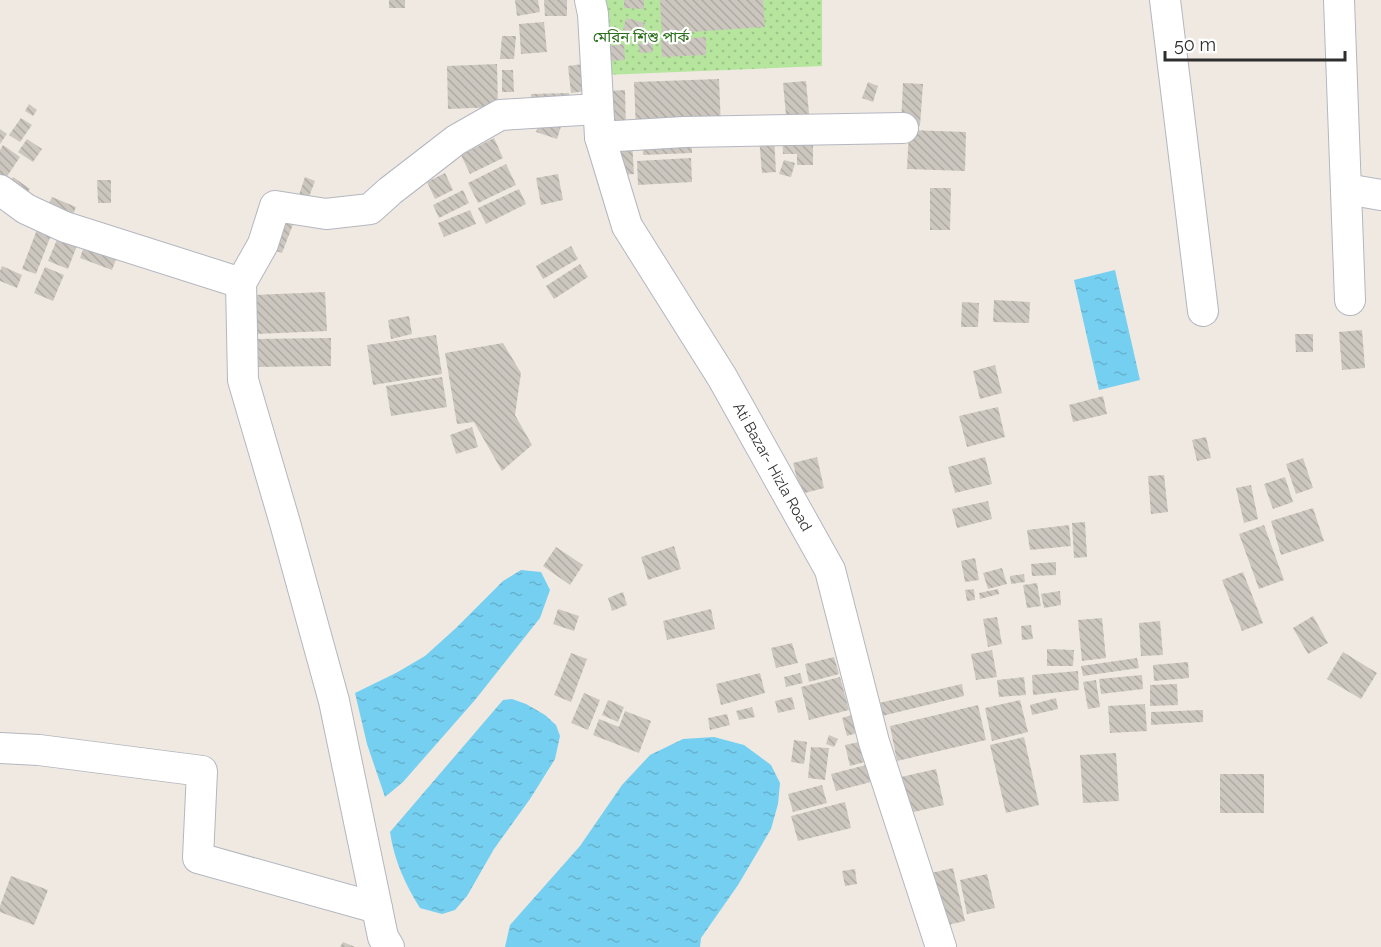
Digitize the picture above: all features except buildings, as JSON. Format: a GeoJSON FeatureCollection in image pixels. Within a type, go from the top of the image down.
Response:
{"type":"FeatureCollection","features":[{"type":"Feature","properties":{"kind":"street","name":"Ati Bazar- Hizla Road"},"geometry":{"type":"LineString","coordinates":[[590,0],[593,14],[598,123],[627,226],[722,377],[830,570],[873,742],[941,947]]}},
{"type":"Feature","properties":{"kind":"street"},"geometry":{"type":"LineString","coordinates":[[1165,0],[1203,311]]}},
{"type":"Feature","properties":{"kind":"street"},"geometry":{"type":"LineString","coordinates":[[1339,0],[1350,300]]}},
{"type":"Feature","properties":{"kind":"street"},"geometry":{"type":"LineString","coordinates":[[389,947],[383,937],[334,701],[243,380],[241,283],[263,244],[275,206],[326,214],[370,209],[456,140],[500,115],[684,132],[903,128]]}},
{"type":"Feature","properties":{"kind":"street"},"geometry":{"type":"LineString","coordinates":[[1346,189],[1381,195]]}},
{"type":"Feature","properties":{"kind":"street"},"geometry":{"type":"LineString","coordinates":[[0,190],[26,209],[65,227],[241,283]]}},
{"type":"Feature","properties":{"kind":"street"},"geometry":{"type":"LineString","coordinates":[[0,748],[39,750],[202,771],[198,858],[377,908]]}},
{"type":"Feature","properties":{"kind":"green space","name":"মেরিন শিশু পার্ক"},"geometry":{"type":"Polygon","coordinates":[[[596,0],[822,0],[822,66],[603,75],[596,0]]]}},
{"type":"Feature","properties":{"kind":"water"},"geometry":{"type":"Polygon","coordinates":[[[1115,270],[1140,380],[1099,390],[1074,280],[1115,270]]]}},
{"type":"Feature","properties":{"kind":"water"},"geometry":{"type":"Polygon","coordinates":[[[521,570],[541,572],[550,590],[540,618],[475,700],[403,782],[385,797],[367,744],[355,693],[425,656],[503,581],[521,570]]]}},
{"type":"Feature","properties":{"kind":"water"},"geometry":{"type":"Polygon","coordinates":[[[512,699],[545,715],[556,725],[560,736],[555,759],[494,849],[467,896],[455,910],[442,914],[420,908],[401,872],[390,832],[503,700],[512,699]]]}},
{"type":"Feature","properties":{"kind":"water"},"geometry":{"type":"Polygon","coordinates":[[[714,737],[744,745],[771,765],[780,783],[778,804],[771,829],[738,885],[701,938],[700,947],[505,947],[510,925],[580,846],[622,785],[650,755],[683,739],[714,737]]]}}]}
